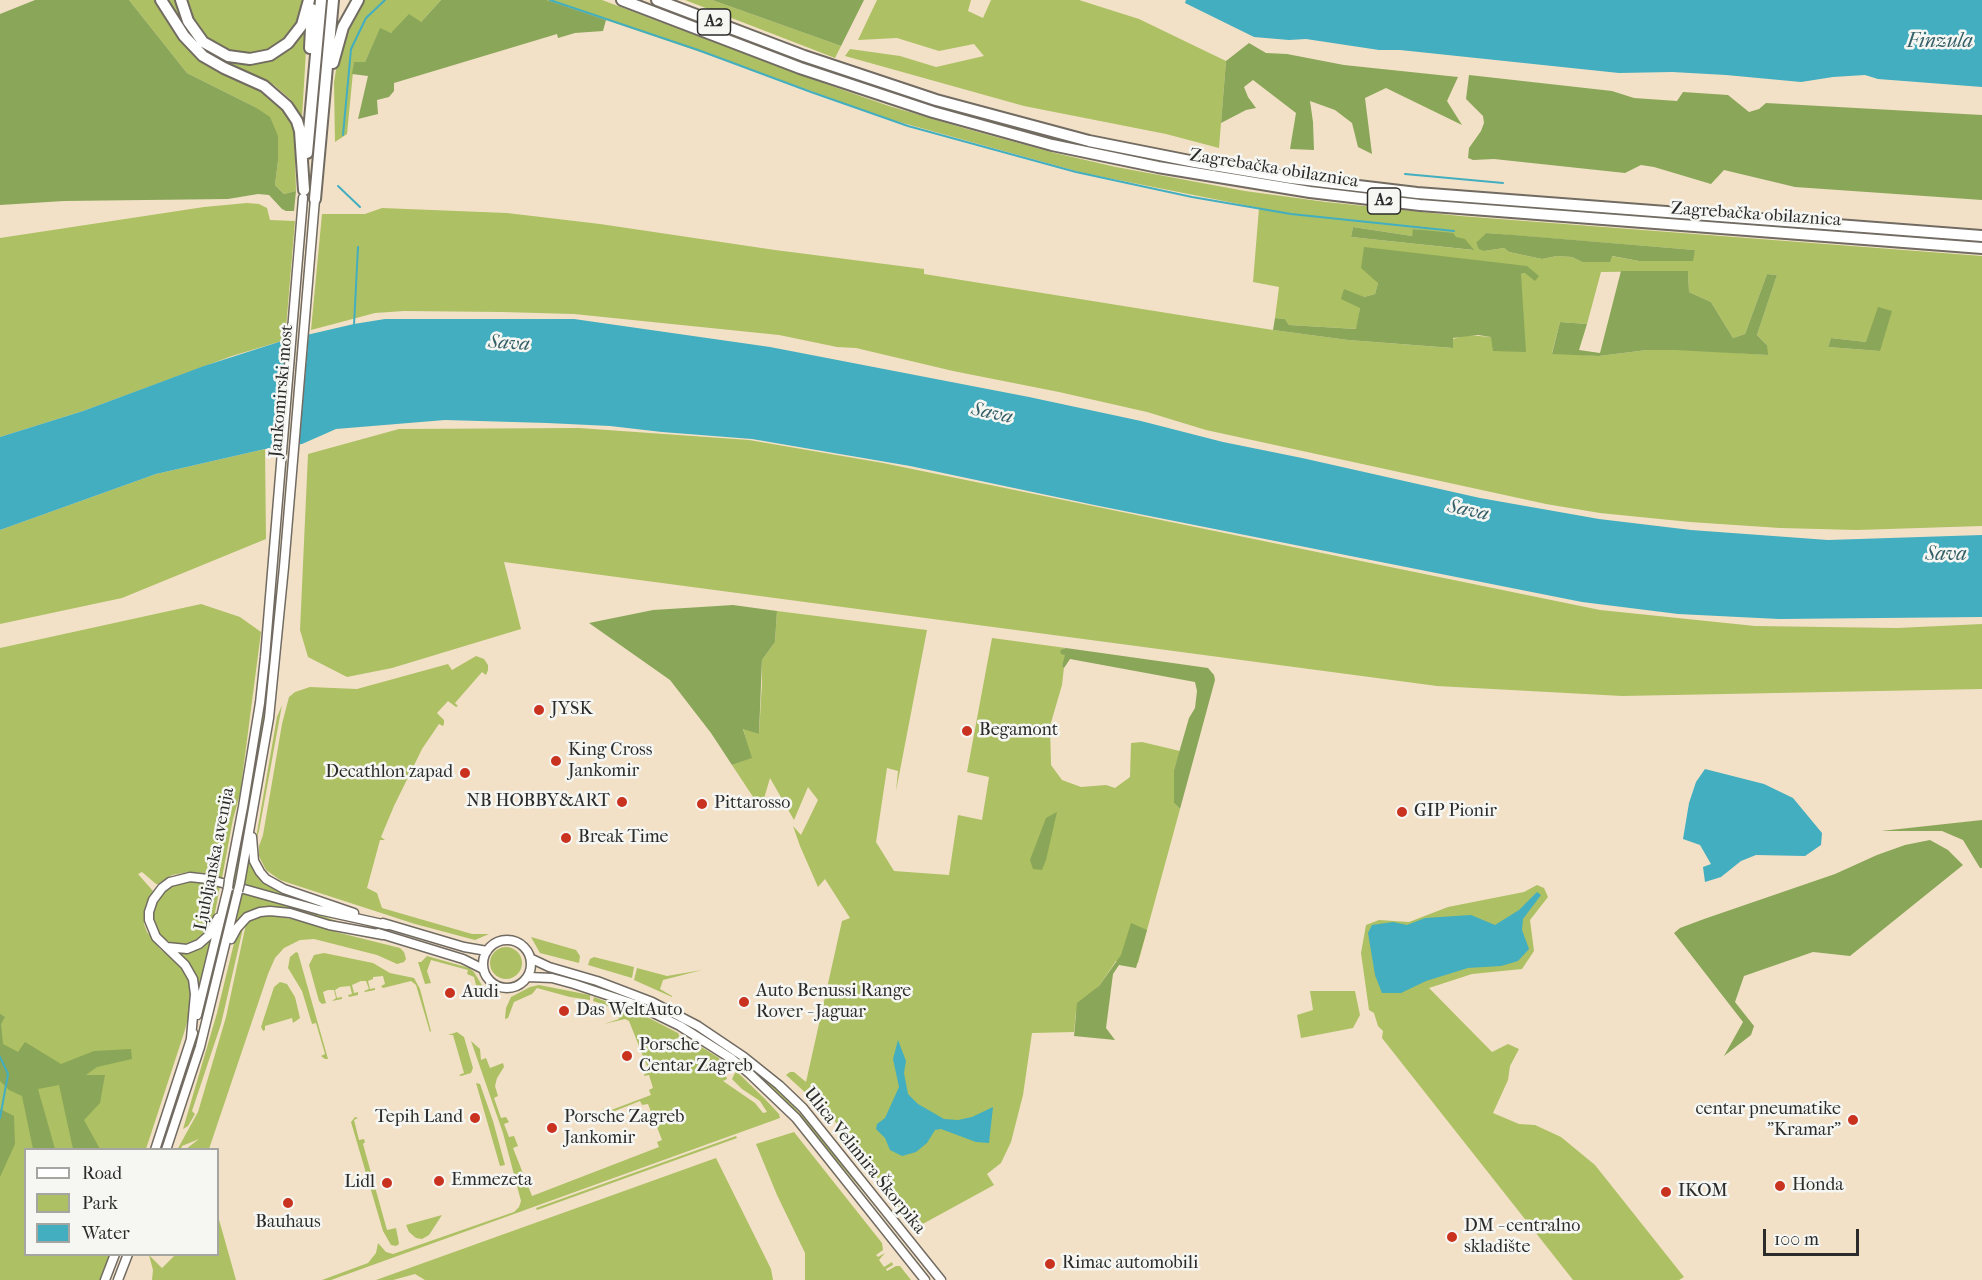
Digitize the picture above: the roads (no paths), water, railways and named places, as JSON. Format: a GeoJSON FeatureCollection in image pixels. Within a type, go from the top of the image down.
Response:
{"type":"FeatureCollection","features":[{"type":"Feature","properties":{"kind":"highway"},"geometry":{"type":"LineString","coordinates":[[161,0],[184,36],[204,56],[264,86],[287,106],[297,121],[300,131],[308,196]]}},
{"type":"Feature","properties":{"kind":"highway"},"geometry":{"type":"LineString","coordinates":[[182,0],[188,21],[203,42],[228,56],[250,59],[270,55],[288,43],[302,25],[311,0]]}},
{"type":"Feature","properties":{"kind":"highway"},"geometry":{"type":"LineString","coordinates":[[311,0],[309,64],[311,106]]}},
{"type":"Feature","properties":{"kind":"highway"},"geometry":{"type":"LineString","coordinates":[[308,196],[311,106],[321,0]]}},
{"type":"Feature","properties":{"kind":"highway"},"geometry":{"type":"LineString","coordinates":[[324,104],[333,0]]}},
{"type":"Feature","properties":{"kind":"highway"},"geometry":{"type":"LineString","coordinates":[[308,196],[324,104],[339,37],[358,0]]}},
{"type":"Feature","properties":{"kind":"highway","name":"Zagrebačka obilaznica"},"geometry":{"type":"LineString","coordinates":[[622,0],[800,68],[933,112],[1052,145],[1158,168],[1310,192],[1420,205],[1982,248]]}},
{"type":"Feature","properties":{"kind":"highway","name":"Zagrebačka obilaznica"},"geometry":{"type":"LineString","coordinates":[[657,0],[804,56],[936,100],[1078,139],[1195,162],[1291,178],[1417,193],[1982,236]]}},
{"type":"Feature","properties":{"kind":"main road","name":"Jankomirski most"},"geometry":{"type":"LineString","coordinates":[[273,567],[302,217],[308,196]]}},
{"type":"Feature","properties":{"kind":"main road","name":"Jankomirski most"},"geometry":{"type":"LineString","coordinates":[[284,567],[314,218],[308,196]]}},
{"type":"Feature","properties":{"kind":"main road","name":"Ljubljanska avenija"},"geometry":{"type":"LineString","coordinates":[[155,1148],[191,1038],[224,906],[260,703],[273,567]]}},
{"type":"Feature","properties":{"kind":"main road","name":"Ljubljanska avenija"},"geometry":{"type":"LineString","coordinates":[[166,1148],[197,1058],[239,887],[269,718],[284,567]]}},
{"type":"Feature","properties":{"kind":"main road"},"geometry":{"type":"LineString","coordinates":[[251,822],[254,861],[260,872],[270,882],[387,925]]}},
{"type":"Feature","properties":{"kind":"main road"},"geometry":{"type":"LineString","coordinates":[[191,1038],[194,984],[188,969],[152,932],[149,920],[153,900],[162,888],[181,878],[208,879],[319,910],[487,951]]}},
{"type":"Feature","properties":{"kind":"main road"},"geometry":{"type":"LineString","coordinates":[[167,947],[187,949],[202,942],[211,932],[224,906]]}},
{"type":"Feature","properties":{"kind":"main road"},"geometry":{"type":"LineString","coordinates":[[319,910],[383,935],[463,959],[483,969]]}},
{"type":"Feature","properties":{"kind":"main road"},"geometry":{"type":"LineString","coordinates":[[226,947],[245,919],[264,911],[285,912],[329,925],[383,935]]}},
{"type":"Feature","properties":{"kind":"main road"},"geometry":{"type":"LineString","coordinates":[[512,940],[526,948],[532,959],[532,968],[528,977],[515,988],[501,988],[493,984],[483,969],[483,959],[487,951],[498,941],[512,940]]}},
{"type":"Feature","properties":{"kind":"main road","name":"Ulica Velimira Škorpika"},"geometry":{"type":"LineString","coordinates":[[532,959],[549,968],[597,981],[652,1002],[698,1026],[752,1063],[803,1108],[941,1280]]}},
{"type":"Feature","properties":{"kind":"main road","name":"Ulica Velimira Škorpika"},"geometry":{"type":"LineString","coordinates":[[528,977],[563,981],[637,1005],[680,1026],[732,1059],[796,1118],[925,1280]]}},
{"type":"Feature","properties":{"kind":"main road"},"geometry":{"type":"LineString","coordinates":[[105,1280],[114,1256]]}},
{"type":"Feature","properties":{"kind":"main road"},"geometry":{"type":"LineString","coordinates":[[118,1280],[127,1256]]}},
{"type":"Feature","properties":{"kind":"water","name":"Finzula"},"geometry":{"type":"Polygon","coordinates":[[[1186,0],[1982,0],[1982,87],[1878,79],[1865,75],[1801,82],[1672,72],[1619,73],[1400,50],[1379,50],[1306,39],[1254,37],[1185,3],[1186,0]]]}},
{"type":"Feature","properties":{"kind":"water","name":"Sava"},"geometry":{"type":"Polygon","coordinates":[[[385,319],[574,319],[770,347],[1029,397],[1480,498],[1599,519],[1691,530],[1828,540],[1982,535],[1982,617],[1779,619],[1678,614],[1582,602],[910,466],[752,439],[610,426],[547,423],[445,420],[336,429],[302,444],[265,449],[156,474],[0,530],[0,437],[83,411],[204,366],[285,340],[385,319]]]}},
{"type":"Feature","properties":{"kind":"water"},"geometry":{"type":"Polygon","coordinates":[[[1705,769],[1764,784],[1793,798],[1822,833],[1821,845],[1805,856],[1756,855],[1741,861],[1721,877],[1705,882],[1703,867],[1711,864],[1700,845],[1683,839],[1689,803],[1696,782],[1705,769]]]}},
{"type":"Feature","properties":{"kind":"water"},"geometry":{"type":"Polygon","coordinates":[[[1537,892],[1541,895],[1523,919],[1522,930],[1529,949],[1518,961],[1501,966],[1468,968],[1426,981],[1401,993],[1382,993],[1375,975],[1368,933],[1372,925],[1393,922],[1407,925],[1425,918],[1471,915],[1495,925],[1519,910],[1537,892]]]}},
{"type":"Feature","properties":{"kind":"water"},"geometry":{"type":"Polygon","coordinates":[[[898,1040],[906,1061],[904,1073],[908,1094],[918,1104],[944,1119],[958,1120],[972,1117],[993,1107],[989,1143],[976,1142],[941,1129],[935,1130],[927,1143],[916,1152],[902,1156],[890,1150],[885,1138],[876,1129],[877,1124],[885,1118],[899,1087],[893,1059],[898,1040]]]}},
{"type":"Feature","properties":{"kind":"waterway"},"geometry":{"type":"LineString","coordinates":[[343,135],[351,49],[366,18],[385,0]]}},
{"type":"Feature","properties":{"kind":"waterway"},"geometry":{"type":"LineString","coordinates":[[550,0],[698,50],[908,126],[1076,172],[1192,197],[1291,214],[1454,231]]}},
{"type":"Feature","properties":{"kind":"waterway"},"geometry":{"type":"LineString","coordinates":[[1405,174],[1503,183]]}},
{"type":"Feature","properties":{"kind":"waterway"},"geometry":{"type":"LineString","coordinates":[[338,186],[360,207]]}},
{"type":"Feature","properties":{"kind":"waterway"},"geometry":{"type":"LineString","coordinates":[[354,325],[358,247]]}},
{"type":"Feature","properties":{"kind":"waterway"},"geometry":{"type":"LineString","coordinates":[[0,1057],[8,1074],[0,1118]]}},
{"type":"Feature","properties":{"kind":"place","name":"JYSK"},"geometry":{"type":"Point","coordinates":[539,710]}},
{"type":"Feature","properties":{"kind":"place","name":"Begamont"},"geometry":{"type":"Point","coordinates":[967,731]}},
{"type":"Feature","properties":{"kind":"place","name":"King Cross Jankomir"},"geometry":{"type":"Point","coordinates":[556,761]}},
{"type":"Feature","properties":{"kind":"place","name":"Decathlon zapad"},"geometry":{"type":"Point","coordinates":[465,773]}},
{"type":"Feature","properties":{"kind":"place","name":"NB HOBBY&ART"},"geometry":{"type":"Point","coordinates":[622,802]}},
{"type":"Feature","properties":{"kind":"place","name":"Pittarosso"},"geometry":{"type":"Point","coordinates":[702,804]}},
{"type":"Feature","properties":{"kind":"place","name":"GIP Pionir"},"geometry":{"type":"Point","coordinates":[1402,812]}},
{"type":"Feature","properties":{"kind":"place","name":"Break Time"},"geometry":{"type":"Point","coordinates":[566,838]}},
{"type":"Feature","properties":{"kind":"place","name":"Audi"},"geometry":{"type":"Point","coordinates":[450,993]}},
{"type":"Feature","properties":{"kind":"place","name":"Auto Benussi Range Rover - Jaguar"},"geometry":{"type":"Point","coordinates":[744,1002]}},
{"type":"Feature","properties":{"kind":"place","name":"Das WeltAuto"},"geometry":{"type":"Point","coordinates":[564,1011]}},
{"type":"Feature","properties":{"kind":"place","name":"Porsche Centar Zagreb"},"geometry":{"type":"Point","coordinates":[627,1056]}},
{"type":"Feature","properties":{"kind":"place","name":"Tepih Land"},"geometry":{"type":"Point","coordinates":[475,1118]}},
{"type":"Feature","properties":{"kind":"place","name":"centar pneumatike \"Kramar\""},"geometry":{"type":"Point","coordinates":[1853,1120]}},
{"type":"Feature","properties":{"kind":"place","name":"Porsche Zagreb Jankomir"},"geometry":{"type":"Point","coordinates":[552,1128]}},
{"type":"Feature","properties":{"kind":"place","name":"Emmezeta"},"geometry":{"type":"Point","coordinates":[439,1181]}},
{"type":"Feature","properties":{"kind":"place","name":"Lidl"},"geometry":{"type":"Point","coordinates":[387,1183]}},
{"type":"Feature","properties":{"kind":"place","name":"Honda"},"geometry":{"type":"Point","coordinates":[1780,1186]}},
{"type":"Feature","properties":{"kind":"place","name":"IKOM"},"geometry":{"type":"Point","coordinates":[1666,1192]}},
{"type":"Feature","properties":{"kind":"place","name":"Bauhaus"},"geometry":{"type":"Point","coordinates":[288,1203]}},
{"type":"Feature","properties":{"kind":"place","name":"DM - centralno skladište"},"geometry":{"type":"Point","coordinates":[1452,1237]}},
{"type":"Feature","properties":{"kind":"place","name":"Rimac automobili"},"geometry":{"type":"Point","coordinates":[1050,1264]}}]}
